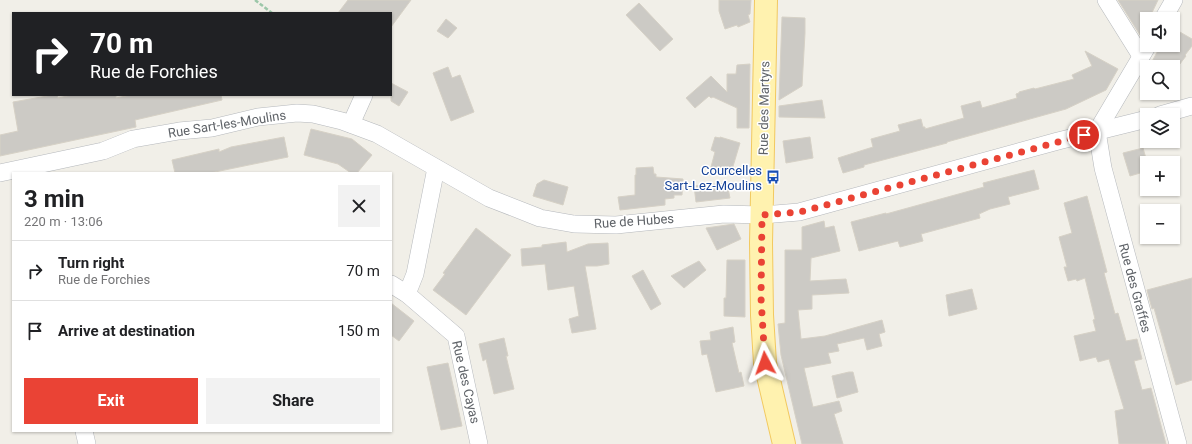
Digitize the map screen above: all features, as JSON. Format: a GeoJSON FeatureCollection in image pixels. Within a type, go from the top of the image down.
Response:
{"type":"FeatureCollection","features":[{"type":"Feature","properties":{"kind":"main road","name":"Rue des Martyrs"},"geometry":{"type":"LineString","coordinates":[[766,0],[761,298],[765,363],[784,444]]}},
{"type":"Feature","properties":{"kind":"street"},"geometry":{"type":"LineString","coordinates":[[1106,0],[1140,44]]}},
{"type":"Feature","properties":{"kind":"street"},"geometry":{"type":"LineString","coordinates":[[1167,12],[1174,0]]}},
{"type":"Feature","properties":{"kind":"street"},"geometry":{"type":"LineString","coordinates":[[1097,131],[1144,52]]}},
{"type":"Feature","properties":{"kind":"street"},"geometry":{"type":"LineString","coordinates":[[351,124],[364,96]]}},
{"type":"Feature","properties":{"kind":"street"},"geometry":{"type":"LineString","coordinates":[[1180,109],[1192,106]]}},
{"type":"Feature","properties":{"kind":"street","name":"Rue Sart-les-Moulins"},"geometry":{"type":"LineString","coordinates":[[0,173],[103,151],[133,139],[179,131],[212,128],[258,117],[289,114],[314,114],[351,124],[377,134],[489,198],[509,207]]}},
{"type":"Feature","properties":{"kind":"street","name":"Rue de Hubes"},"geometry":{"type":"LineString","coordinates":[[509,207],[540,218],[574,224],[616,225],[724,214],[762,215],[800,212],[1140,121]]}},
{"type":"Feature","properties":{"kind":"street","name":"Rue des Graffes"},"geometry":{"type":"LineString","coordinates":[[1097,131],[1103,168],[1178,444]]}},
{"type":"Feature","properties":{"kind":"street"},"geometry":{"type":"LineString","coordinates":[[407,294],[415,274],[436,168]]}},
{"type":"Feature","properties":{"kind":"street","name":"Rue des Cayas"},"geometry":{"type":"LineString","coordinates":[[392,285],[407,294],[456,336],[479,444]]}},
{"type":"Feature","properties":{"kind":"street"},"geometry":{"type":"LineString","coordinates":[[84,432],[88,444]]}},
{"type":"Feature","properties":{"kind":"path"},"geometry":{"type":"LineString","coordinates":[[255,0],[271,12]]}},
{"type":"Feature","properties":{"kind":"building"},"geometry":{"type":"Polygon","coordinates":[[[348,0],[411,0],[392,26],[392,12],[339,12],[348,0]]]}},
{"type":"Feature","properties":{"kind":"building"},"geometry":{"type":"Polygon","coordinates":[[[719,0],[751,0],[750,14],[748,15],[750,22],[738,27],[737,25],[725,29],[719,11],[719,0]]]}},
{"type":"Feature","properties":{"kind":"building"},"geometry":{"type":"Polygon","coordinates":[[[1118,0],[1158,0],[1152,12],[1140,12],[1140,35],[1118,0]]]}},
{"type":"Feature","properties":{"kind":"building"},"geometry":{"type":"Polygon","coordinates":[[[639,3],[673,39],[660,51],[626,15],[639,3]]]}},
{"type":"Feature","properties":{"kind":"building"},"geometry":{"type":"Polygon","coordinates":[[[782,17],[805,18],[805,33],[802,86],[779,100],[782,17]]]}},
{"type":"Feature","properties":{"kind":"building"},"geometry":{"type":"Polygon","coordinates":[[[446,19],[457,28],[448,38],[437,31],[446,19]]]}},
{"type":"Feature","properties":{"kind":"building"},"geometry":{"type":"Polygon","coordinates":[[[1180,32],[1192,39],[1192,46],[1180,64],[1180,60],[1153,60],[1157,52],[1180,52],[1180,32]]]}},
{"type":"Feature","properties":{"kind":"building"},"geometry":{"type":"Polygon","coordinates":[[[1085,51],[1118,69],[1106,90],[1066,109],[864,165],[864,167],[843,173],[838,158],[873,147],[871,139],[900,131],[898,125],[921,119],[925,129],[964,118],[961,106],[980,101],[982,108],[1017,98],[1016,94],[1019,92],[1074,79],[1072,75],[1092,66],[1085,51]]]}},
{"type":"Feature","properties":{"kind":"building"},"geometry":{"type":"Polygon","coordinates":[[[750,64],[749,128],[737,128],[737,108],[709,96],[695,108],[686,98],[711,76],[727,92],[727,74],[736,74],[737,65],[750,64]]]}},
{"type":"Feature","properties":{"kind":"building"},"geometry":{"type":"Polygon","coordinates":[[[448,67],[452,78],[460,75],[474,112],[451,121],[433,73],[448,67]]]}},
{"type":"Feature","properties":{"kind":"building"},"geometry":{"type":"Polygon","coordinates":[[[392,84],[408,92],[399,106],[391,101],[392,84]]]}},
{"type":"Feature","properties":{"kind":"building"},"geometry":{"type":"Polygon","coordinates":[[[47,96],[57,96],[58,98],[67,96],[116,96],[116,98],[126,96],[221,96],[222,100],[135,120],[136,127],[0,156],[0,135],[18,131],[13,102],[47,96]]]}},
{"type":"Feature","properties":{"kind":"building"},"geometry":{"type":"Polygon","coordinates":[[[822,100],[825,118],[779,117],[779,106],[822,100]]]}},
{"type":"Feature","properties":{"kind":"building"},"geometry":{"type":"Polygon","coordinates":[[[311,129],[352,139],[372,155],[358,172],[350,172],[338,164],[304,155],[311,129]]]}},
{"type":"Feature","properties":{"kind":"building"},"geometry":{"type":"Polygon","coordinates":[[[284,137],[288,157],[215,172],[175,172],[172,160],[219,149],[219,152],[231,147],[284,137]]]}},
{"type":"Feature","properties":{"kind":"building"},"geometry":{"type":"Polygon","coordinates":[[[715,137],[740,143],[731,173],[711,167],[715,152],[711,150],[715,137]]]}},
{"type":"Feature","properties":{"kind":"building"},"geometry":{"type":"Polygon","coordinates":[[[810,137],[813,158],[786,163],[783,141],[810,137]]]}},
{"type":"Feature","properties":{"kind":"building"},"geometry":{"type":"Polygon","coordinates":[[[1143,148],[1145,156],[1140,156],[1140,173],[1130,176],[1123,153],[1143,148]]]}},
{"type":"Feature","properties":{"kind":"building"},"geometry":{"type":"Polygon","coordinates":[[[653,167],[656,177],[683,179],[682,195],[674,195],[674,198],[665,199],[665,205],[620,210],[618,197],[635,195],[636,168],[653,167]]]}},
{"type":"Feature","properties":{"kind":"building"},"geometry":{"type":"Polygon","coordinates":[[[1034,170],[1039,189],[1008,197],[1010,204],[990,209],[979,214],[980,218],[921,234],[923,241],[900,247],[898,241],[859,251],[851,222],[984,187],[983,183],[1034,170]]]}},
{"type":"Feature","properties":{"kind":"building"},"geometry":{"type":"Polygon","coordinates":[[[544,180],[568,187],[563,205],[533,196],[537,184],[544,180]]]}},
{"type":"Feature","properties":{"kind":"building"},"geometry":{"type":"Polygon","coordinates":[[[727,183],[730,198],[696,202],[694,186],[727,183]]]}},
{"type":"Feature","properties":{"kind":"building"},"geometry":{"type":"Polygon","coordinates":[[[1087,196],[1107,272],[1104,273],[1115,314],[1118,313],[1126,341],[1137,339],[1142,359],[1134,361],[1142,390],[1151,388],[1166,444],[1119,444],[1115,411],[1124,409],[1109,359],[1098,362],[1096,357],[1080,361],[1074,336],[1096,331],[1093,320],[1095,319],[1085,278],[1077,281],[1076,279],[1068,281],[1064,267],[1067,267],[1059,237],[1072,233],[1064,203],[1087,196]]]}},
{"type":"Feature","properties":{"kind":"building"},"geometry":{"type":"Polygon","coordinates":[[[824,221],[825,228],[834,226],[840,251],[811,258],[810,281],[846,279],[849,293],[812,295],[812,309],[798,310],[801,339],[825,336],[882,320],[885,332],[879,334],[882,346],[867,350],[864,338],[837,344],[839,351],[828,353],[831,363],[804,368],[813,407],[839,401],[842,411],[834,414],[843,444],[802,444],[781,355],[778,324],[785,323],[785,250],[802,250],[802,227],[824,221]]]}},
{"type":"Feature","properties":{"kind":"building"},"geometry":{"type":"Polygon","coordinates":[[[734,224],[741,239],[717,250],[706,228],[734,224]]]}},
{"type":"Feature","properties":{"kind":"building"},"geometry":{"type":"Polygon","coordinates":[[[476,228],[511,255],[466,315],[433,290],[445,274],[443,273],[476,228]]]}},
{"type":"Feature","properties":{"kind":"building"},"geometry":{"type":"Polygon","coordinates":[[[566,242],[567,252],[588,244],[608,243],[609,264],[585,266],[596,329],[572,333],[569,319],[579,316],[574,286],[548,290],[545,264],[522,266],[521,249],[542,247],[542,245],[566,242]]]}},
{"type":"Feature","properties":{"kind":"building"},"geometry":{"type":"Polygon","coordinates":[[[727,260],[745,260],[745,317],[724,316],[727,260]]]}},
{"type":"Feature","properties":{"kind":"building"},"geometry":{"type":"Polygon","coordinates":[[[699,261],[706,270],[684,288],[671,276],[699,261]]]}},
{"type":"Feature","properties":{"kind":"building"},"geometry":{"type":"Polygon","coordinates":[[[643,270],[661,304],[651,310],[632,276],[643,270]]]}},
{"type":"Feature","properties":{"kind":"building"},"geometry":{"type":"Polygon","coordinates":[[[1192,278],[1192,380],[1176,385],[1154,308],[1152,309],[1147,290],[1192,278]]]}},
{"type":"Feature","properties":{"kind":"building"},"geometry":{"type":"Polygon","coordinates":[[[972,289],[977,309],[949,316],[946,295],[972,289]]]}},
{"type":"Feature","properties":{"kind":"building"},"geometry":{"type":"Polygon","coordinates":[[[392,304],[414,321],[399,341],[392,336],[392,304]]]}},
{"type":"Feature","properties":{"kind":"building"},"geometry":{"type":"Polygon","coordinates":[[[733,327],[735,342],[732,343],[739,373],[741,372],[744,386],[716,392],[707,354],[702,355],[700,341],[711,340],[710,332],[733,327]]]}},
{"type":"Feature","properties":{"kind":"building"},"geometry":{"type":"Polygon","coordinates":[[[504,338],[508,356],[506,356],[514,389],[494,394],[486,359],[483,361],[479,344],[504,338]]]}},
{"type":"Feature","properties":{"kind":"building"},"geometry":{"type":"Polygon","coordinates":[[[448,363],[462,426],[441,430],[427,367],[448,363]]]}},
{"type":"Feature","properties":{"kind":"building"},"geometry":{"type":"Polygon","coordinates":[[[853,372],[858,392],[837,398],[832,376],[853,372]]]}},
{"type":"Feature","properties":{"kind":"place","name":"Courcelles Sart-Lez-Moulins"},"geometry":{"type":"Point","coordinates":[773,177]}},
{"type":"Feature","properties":{"kind":"route"},"geometry":{"type":"LineString","coordinates":[[765,363],[761,298],[762,215],[800,212],[1084,135]]}}]}
